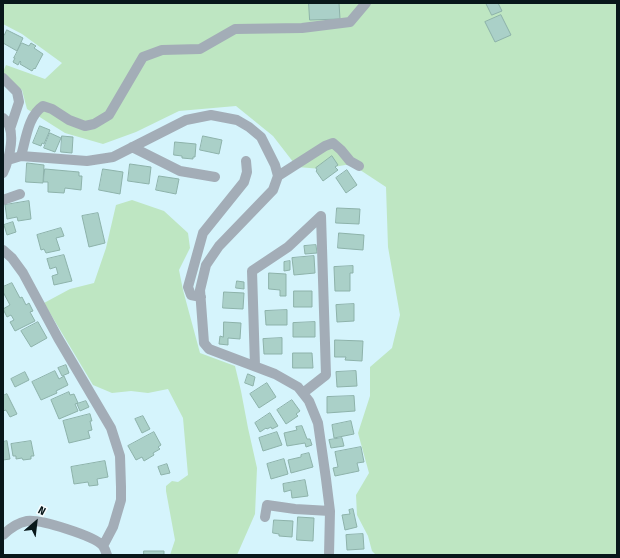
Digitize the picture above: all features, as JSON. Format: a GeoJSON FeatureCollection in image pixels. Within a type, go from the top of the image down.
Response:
{"type":"FeatureCollection","features":[{"type":"Feature","properties":{"kind":"street"},"geometry":{"type":"LineString","coordinates":[[21,156],[36,110],[43,106],[52,109],[69,120],[85,126],[94,124],[109,115],[143,57],[162,50],[200,49],[235,29],[302,28],[350,22],[366,3]]}},
{"type":"Feature","properties":{"kind":"street"},"geometry":{"type":"LineString","coordinates":[[3,78],[17,92],[19,102],[10,129]]}},
{"type":"Feature","properties":{"kind":"street"},"geometry":{"type":"LineString","coordinates":[[5,166],[21,156],[87,161],[113,157],[186,120],[211,115],[226,117],[245,124],[261,137],[275,165],[278,176],[273,190],[219,246],[206,265],[200,290],[204,343],[208,348],[276,374],[298,387],[309,401],[318,423],[330,511],[329,555]]}},
{"type":"Feature","properties":{"kind":"street"},"geometry":{"type":"LineString","coordinates":[[3,118],[6,120],[10,129],[11,137],[5,166]]}},
{"type":"Feature","properties":{"kind":"street"},"geometry":{"type":"LineString","coordinates":[[278,176],[325,146],[333,144],[341,150],[350,161],[359,166]]}},
{"type":"Feature","properties":{"kind":"street"},"geometry":{"type":"LineString","coordinates":[[132,147],[180,171],[215,178]]}},
{"type":"Feature","properties":{"kind":"street"},"geometry":{"type":"LineString","coordinates":[[201,297],[191,295],[188,287],[203,234],[244,182],[247,172],[246,161]]}},
{"type":"Feature","properties":{"kind":"street"},"geometry":{"type":"LineString","coordinates":[[3,200],[20,194]]}},
{"type":"Feature","properties":{"kind":"street"},"geometry":{"type":"LineString","coordinates":[[255,366],[252,271],[288,247],[321,216],[326,375],[303,393]]}},
{"type":"Feature","properties":{"kind":"street"},"geometry":{"type":"LineString","coordinates":[[3,250],[12,258],[23,273],[58,338],[111,428],[120,456],[122,487],[121,500],[105,550],[79,533],[43,522],[34,521],[21,523],[12,527],[3,535]]}},
{"type":"Feature","properties":{"kind":"street"},"geometry":{"type":"LineString","coordinates":[[265,516],[267,505],[295,509],[330,511]]}},
{"type":"Feature","properties":{"kind":"green space"},"geometry":{"type":"Polygon","coordinates":[[[3,3],[617,3],[617,555],[376,555],[372,551],[368,536],[357,515],[356,495],[369,473],[358,433],[370,396],[370,367],[392,348],[400,315],[388,247],[386,187],[351,164],[322,169],[297,167],[273,136],[236,106],[179,111],[136,132],[103,144],[65,133],[27,109],[22,90],[3,77],[3,72],[6,65],[45,79],[62,63],[22,34],[3,24],[3,3]]]}},
{"type":"Feature","properties":{"kind":"green space"},"geometry":{"type":"Polygon","coordinates":[[[132,200],[164,211],[188,233],[190,248],[179,270],[200,353],[235,366],[257,468],[255,514],[237,555],[170,555],[175,540],[166,486],[172,481],[178,482],[188,475],[183,418],[168,389],[148,393],[131,391],[112,393],[93,385],[44,303],[70,289],[94,283],[106,248],[116,205],[132,200]]]}},
{"type":"Feature","properties":{"kind":"building"},"geometry":{"type":"Polygon","coordinates":[[[309,3],[339,3],[340,19],[310,20],[309,3]]]}},
{"type":"Feature","properties":{"kind":"building"},"geometry":{"type":"Polygon","coordinates":[[[486,3],[498,3],[502,11],[492,15],[486,3]]]}},
{"type":"Feature","properties":{"kind":"building"},"geometry":{"type":"Polygon","coordinates":[[[501,15],[511,35],[495,42],[485,22],[501,15]]]}},
{"type":"Feature","properties":{"kind":"building"},"geometry":{"type":"Polygon","coordinates":[[[7,30],[23,38],[17,51],[3,43],[3,35],[7,30]]]}},
{"type":"Feature","properties":{"kind":"building"},"geometry":{"type":"Polygon","coordinates":[[[22,43],[29,46],[31,43],[36,46],[34,48],[43,54],[35,69],[34,68],[32,71],[20,64],[20,61],[18,65],[13,62],[22,43]]]}},
{"type":"Feature","properties":{"kind":"building"},"geometry":{"type":"Polygon","coordinates":[[[40,126],[50,130],[44,144],[42,143],[41,146],[33,143],[40,126]]]}},
{"type":"Feature","properties":{"kind":"building"},"geometry":{"type":"Polygon","coordinates":[[[50,133],[61,138],[55,152],[44,148],[50,133]]]}},
{"type":"Feature","properties":{"kind":"building"},"geometry":{"type":"Polygon","coordinates":[[[62,136],[73,137],[72,153],[61,152],[62,136]]]}},
{"type":"Feature","properties":{"kind":"building"},"geometry":{"type":"Polygon","coordinates":[[[203,136],[222,140],[219,154],[200,150],[203,136]]]}},
{"type":"Feature","properties":{"kind":"building"},"geometry":{"type":"Polygon","coordinates":[[[175,142],[196,144],[195,157],[193,157],[193,159],[182,158],[182,156],[174,155],[175,142]]]}},
{"type":"Feature","properties":{"kind":"building"},"geometry":{"type":"Polygon","coordinates":[[[332,156],[338,165],[335,167],[338,170],[323,181],[316,171],[316,168],[332,156]]]}},
{"type":"Feature","properties":{"kind":"building"},"geometry":{"type":"Polygon","coordinates":[[[27,163],[44,165],[43,183],[26,182],[27,163]]]}},
{"type":"Feature","properties":{"kind":"building"},"geometry":{"type":"Polygon","coordinates":[[[130,164],[151,167],[149,184],[128,181],[130,164]]]}},
{"type":"Feature","properties":{"kind":"building"},"geometry":{"type":"Polygon","coordinates":[[[45,169],[79,172],[79,176],[82,176],[81,190],[65,188],[64,193],[48,192],[48,182],[44,182],[45,169]]]}},
{"type":"Feature","properties":{"kind":"building"},"geometry":{"type":"Polygon","coordinates":[[[103,169],[123,172],[120,194],[99,190],[103,169]]]}},
{"type":"Feature","properties":{"kind":"building"},"geometry":{"type":"Polygon","coordinates":[[[347,170],[357,185],[346,193],[336,178],[347,170]]]}},
{"type":"Feature","properties":{"kind":"building"},"geometry":{"type":"Polygon","coordinates":[[[159,176],[179,179],[176,194],[156,190],[159,176]]]}},
{"type":"Feature","properties":{"kind":"building"},"geometry":{"type":"Polygon","coordinates":[[[29,201],[31,219],[18,221],[17,217],[7,219],[5,205],[29,201]]]}},
{"type":"Feature","properties":{"kind":"building"},"geometry":{"type":"Polygon","coordinates":[[[337,208],[360,209],[359,224],[336,223],[337,208]]]}},
{"type":"Feature","properties":{"kind":"building"},"geometry":{"type":"Polygon","coordinates":[[[98,213],[105,243],[89,247],[82,216],[98,213]]]}},
{"type":"Feature","properties":{"kind":"building"},"geometry":{"type":"Polygon","coordinates":[[[13,222],[16,232],[7,235],[4,225],[13,222]]]}},
{"type":"Feature","properties":{"kind":"building"},"geometry":{"type":"Polygon","coordinates":[[[61,228],[64,236],[56,238],[60,250],[46,253],[44,249],[41,250],[37,235],[61,228]]]}},
{"type":"Feature","properties":{"kind":"building"},"geometry":{"type":"Polygon","coordinates":[[[339,233],[364,235],[363,250],[338,248],[339,233]]]}},
{"type":"Feature","properties":{"kind":"building"},"geometry":{"type":"Polygon","coordinates":[[[316,245],[317,253],[305,254],[304,246],[316,245]]]}},
{"type":"Feature","properties":{"kind":"building"},"geometry":{"type":"Polygon","coordinates":[[[64,255],[72,281],[54,285],[52,276],[58,274],[56,267],[50,269],[47,259],[64,255]]]}},
{"type":"Feature","properties":{"kind":"building"},"geometry":{"type":"Polygon","coordinates":[[[314,256],[315,273],[294,275],[292,258],[314,256]]]}},
{"type":"Feature","properties":{"kind":"building"},"geometry":{"type":"Polygon","coordinates":[[[290,261],[290,270],[284,271],[284,262],[290,261]]]}},
{"type":"Feature","properties":{"kind":"building"},"geometry":{"type":"Polygon","coordinates":[[[353,266],[353,273],[350,273],[350,291],[335,291],[334,267],[353,266]]]}},
{"type":"Feature","properties":{"kind":"building"},"geometry":{"type":"Polygon","coordinates":[[[269,273],[286,274],[286,296],[280,296],[280,290],[269,289],[269,273]]]}},
{"type":"Feature","properties":{"kind":"building"},"geometry":{"type":"Polygon","coordinates":[[[237,281],[244,282],[244,289],[236,288],[237,281]]]}},
{"type":"Feature","properties":{"kind":"building"},"geometry":{"type":"Polygon","coordinates":[[[12,283],[20,298],[22,297],[26,305],[29,303],[33,311],[30,312],[35,321],[15,331],[10,322],[14,320],[11,315],[7,317],[3,309],[10,305],[3,292],[3,287],[12,283]]]}},
{"type":"Feature","properties":{"kind":"building"},"geometry":{"type":"Polygon","coordinates":[[[294,291],[312,291],[312,307],[294,307],[294,291]]]}},
{"type":"Feature","properties":{"kind":"building"},"geometry":{"type":"Polygon","coordinates":[[[224,292],[244,293],[243,309],[223,308],[224,292]]]}},
{"type":"Feature","properties":{"kind":"building"},"geometry":{"type":"Polygon","coordinates":[[[354,304],[354,321],[337,322],[336,305],[354,304]]]}},
{"type":"Feature","properties":{"kind":"building"},"geometry":{"type":"Polygon","coordinates":[[[287,310],[287,325],[266,325],[265,311],[287,310]]]}},
{"type":"Feature","properties":{"kind":"building"},"geometry":{"type":"Polygon","coordinates":[[[38,322],[47,338],[31,347],[21,331],[38,322]]]}},
{"type":"Feature","properties":{"kind":"building"},"geometry":{"type":"Polygon","coordinates":[[[224,322],[241,323],[240,339],[228,338],[228,345],[219,344],[220,336],[223,337],[224,322]]]}},
{"type":"Feature","properties":{"kind":"building"},"geometry":{"type":"Polygon","coordinates":[[[315,322],[315,337],[293,337],[293,323],[315,322]]]}},
{"type":"Feature","properties":{"kind":"building"},"geometry":{"type":"Polygon","coordinates":[[[282,338],[282,354],[264,354],[263,339],[282,338]]]}},
{"type":"Feature","properties":{"kind":"building"},"geometry":{"type":"Polygon","coordinates":[[[335,340],[363,341],[362,361],[345,360],[346,357],[335,357],[335,340]]]}},
{"type":"Feature","properties":{"kind":"building"},"geometry":{"type":"Polygon","coordinates":[[[293,353],[312,353],[313,368],[293,368],[293,353]]]}},
{"type":"Feature","properties":{"kind":"building"},"geometry":{"type":"Polygon","coordinates":[[[66,365],[69,373],[62,376],[58,368],[66,365]]]}},
{"type":"Feature","properties":{"kind":"building"},"geometry":{"type":"Polygon","coordinates":[[[55,371],[59,379],[64,376],[68,385],[56,391],[57,393],[41,400],[32,382],[55,371]]]}},
{"type":"Feature","properties":{"kind":"building"},"geometry":{"type":"Polygon","coordinates":[[[356,371],[357,386],[337,387],[336,372],[356,371]]]}},
{"type":"Feature","properties":{"kind":"building"},"geometry":{"type":"Polygon","coordinates":[[[25,372],[29,380],[15,387],[11,379],[25,372]]]}},
{"type":"Feature","properties":{"kind":"building"},"geometry":{"type":"Polygon","coordinates":[[[248,374],[255,377],[253,386],[245,383],[248,374]]]}},
{"type":"Feature","properties":{"kind":"building"},"geometry":{"type":"Polygon","coordinates":[[[267,383],[276,397],[259,408],[250,394],[267,383]]]}},
{"type":"Feature","properties":{"kind":"building"},"geometry":{"type":"Polygon","coordinates":[[[69,392],[70,395],[74,394],[78,403],[75,404],[78,411],[59,419],[51,400],[69,392]]]}},
{"type":"Feature","properties":{"kind":"building"},"geometry":{"type":"Polygon","coordinates":[[[7,394],[17,414],[10,417],[6,410],[3,411],[3,396],[7,394]]]}},
{"type":"Feature","properties":{"kind":"building"},"geometry":{"type":"Polygon","coordinates":[[[354,396],[355,411],[327,413],[327,397],[354,396]]]}},
{"type":"Feature","properties":{"kind":"building"},"geometry":{"type":"Polygon","coordinates":[[[292,400],[300,411],[296,414],[298,416],[286,424],[277,410],[292,400]]]}},
{"type":"Feature","properties":{"kind":"building"},"geometry":{"type":"Polygon","coordinates":[[[86,401],[89,407],[80,411],[77,404],[86,401]]]}},
{"type":"Feature","properties":{"kind":"building"},"geometry":{"type":"Polygon","coordinates":[[[270,413],[278,426],[272,429],[271,427],[266,428],[260,432],[255,423],[270,413]]]}},
{"type":"Feature","properties":{"kind":"building"},"geometry":{"type":"Polygon","coordinates":[[[90,414],[92,430],[88,431],[90,438],[69,443],[63,421],[90,414]]]}},
{"type":"Feature","properties":{"kind":"building"},"geometry":{"type":"Polygon","coordinates":[[[143,416],[150,429],[142,433],[135,419],[143,416]]]}},
{"type":"Feature","properties":{"kind":"building"},"geometry":{"type":"Polygon","coordinates":[[[351,421],[354,434],[334,438],[332,425],[351,421]]]}},
{"type":"Feature","properties":{"kind":"building"},"geometry":{"type":"Polygon","coordinates":[[[302,426],[307,439],[310,439],[312,445],[306,447],[305,443],[287,446],[284,433],[297,430],[296,427],[302,426]]]}},
{"type":"Feature","properties":{"kind":"building"},"geometry":{"type":"Polygon","coordinates":[[[154,432],[161,445],[158,447],[160,449],[144,461],[142,457],[136,460],[128,446],[154,432]]]}},
{"type":"Feature","properties":{"kind":"building"},"geometry":{"type":"Polygon","coordinates":[[[277,432],[282,445],[263,451],[259,438],[277,432]]]}},
{"type":"Feature","properties":{"kind":"building"},"geometry":{"type":"Polygon","coordinates":[[[342,438],[344,446],[331,448],[329,440],[342,438]]]}},
{"type":"Feature","properties":{"kind":"building"},"geometry":{"type":"Polygon","coordinates":[[[7,441],[10,459],[3,460],[3,442],[7,441]]]}},
{"type":"Feature","properties":{"kind":"building"},"geometry":{"type":"Polygon","coordinates":[[[31,441],[34,456],[31,456],[31,459],[16,459],[16,456],[13,456],[11,444],[31,441]]]}},
{"type":"Feature","properties":{"kind":"building"},"geometry":{"type":"Polygon","coordinates":[[[361,447],[364,462],[357,463],[359,471],[335,476],[333,468],[338,467],[335,452],[361,447]]]}},
{"type":"Feature","properties":{"kind":"building"},"geometry":{"type":"Polygon","coordinates":[[[309,453],[313,467],[291,473],[288,460],[301,457],[301,455],[309,453]]]}},
{"type":"Feature","properties":{"kind":"building"},"geometry":{"type":"Polygon","coordinates":[[[284,459],[288,474],[271,479],[267,464],[284,459]]]}},
{"type":"Feature","properties":{"kind":"building"},"geometry":{"type":"Polygon","coordinates":[[[105,461],[108,477],[97,479],[98,485],[89,486],[88,482],[74,484],[71,467],[105,461]]]}},
{"type":"Feature","properties":{"kind":"building"},"geometry":{"type":"Polygon","coordinates":[[[167,464],[170,473],[161,475],[158,467],[167,464]]]}},
{"type":"Feature","properties":{"kind":"building"},"geometry":{"type":"Polygon","coordinates":[[[305,480],[308,496],[292,498],[291,490],[284,492],[283,484],[305,480]]]}},
{"type":"Feature","properties":{"kind":"building"},"geometry":{"type":"Polygon","coordinates":[[[353,509],[357,527],[345,530],[342,515],[350,514],[349,510],[353,509]]]}},
{"type":"Feature","properties":{"kind":"building"},"geometry":{"type":"Polygon","coordinates":[[[298,517],[314,518],[313,541],[297,540],[298,517]]]}},
{"type":"Feature","properties":{"kind":"building"},"geometry":{"type":"Polygon","coordinates":[[[274,520],[293,521],[292,537],[279,536],[279,534],[273,533],[274,520]]]}},
{"type":"Feature","properties":{"kind":"building"},"geometry":{"type":"Polygon","coordinates":[[[363,534],[364,549],[347,550],[346,535],[363,534]]]}},
{"type":"Feature","properties":{"kind":"building"},"geometry":{"type":"Polygon","coordinates":[[[144,551],[164,551],[164,555],[144,555],[144,551]]]}}]}
